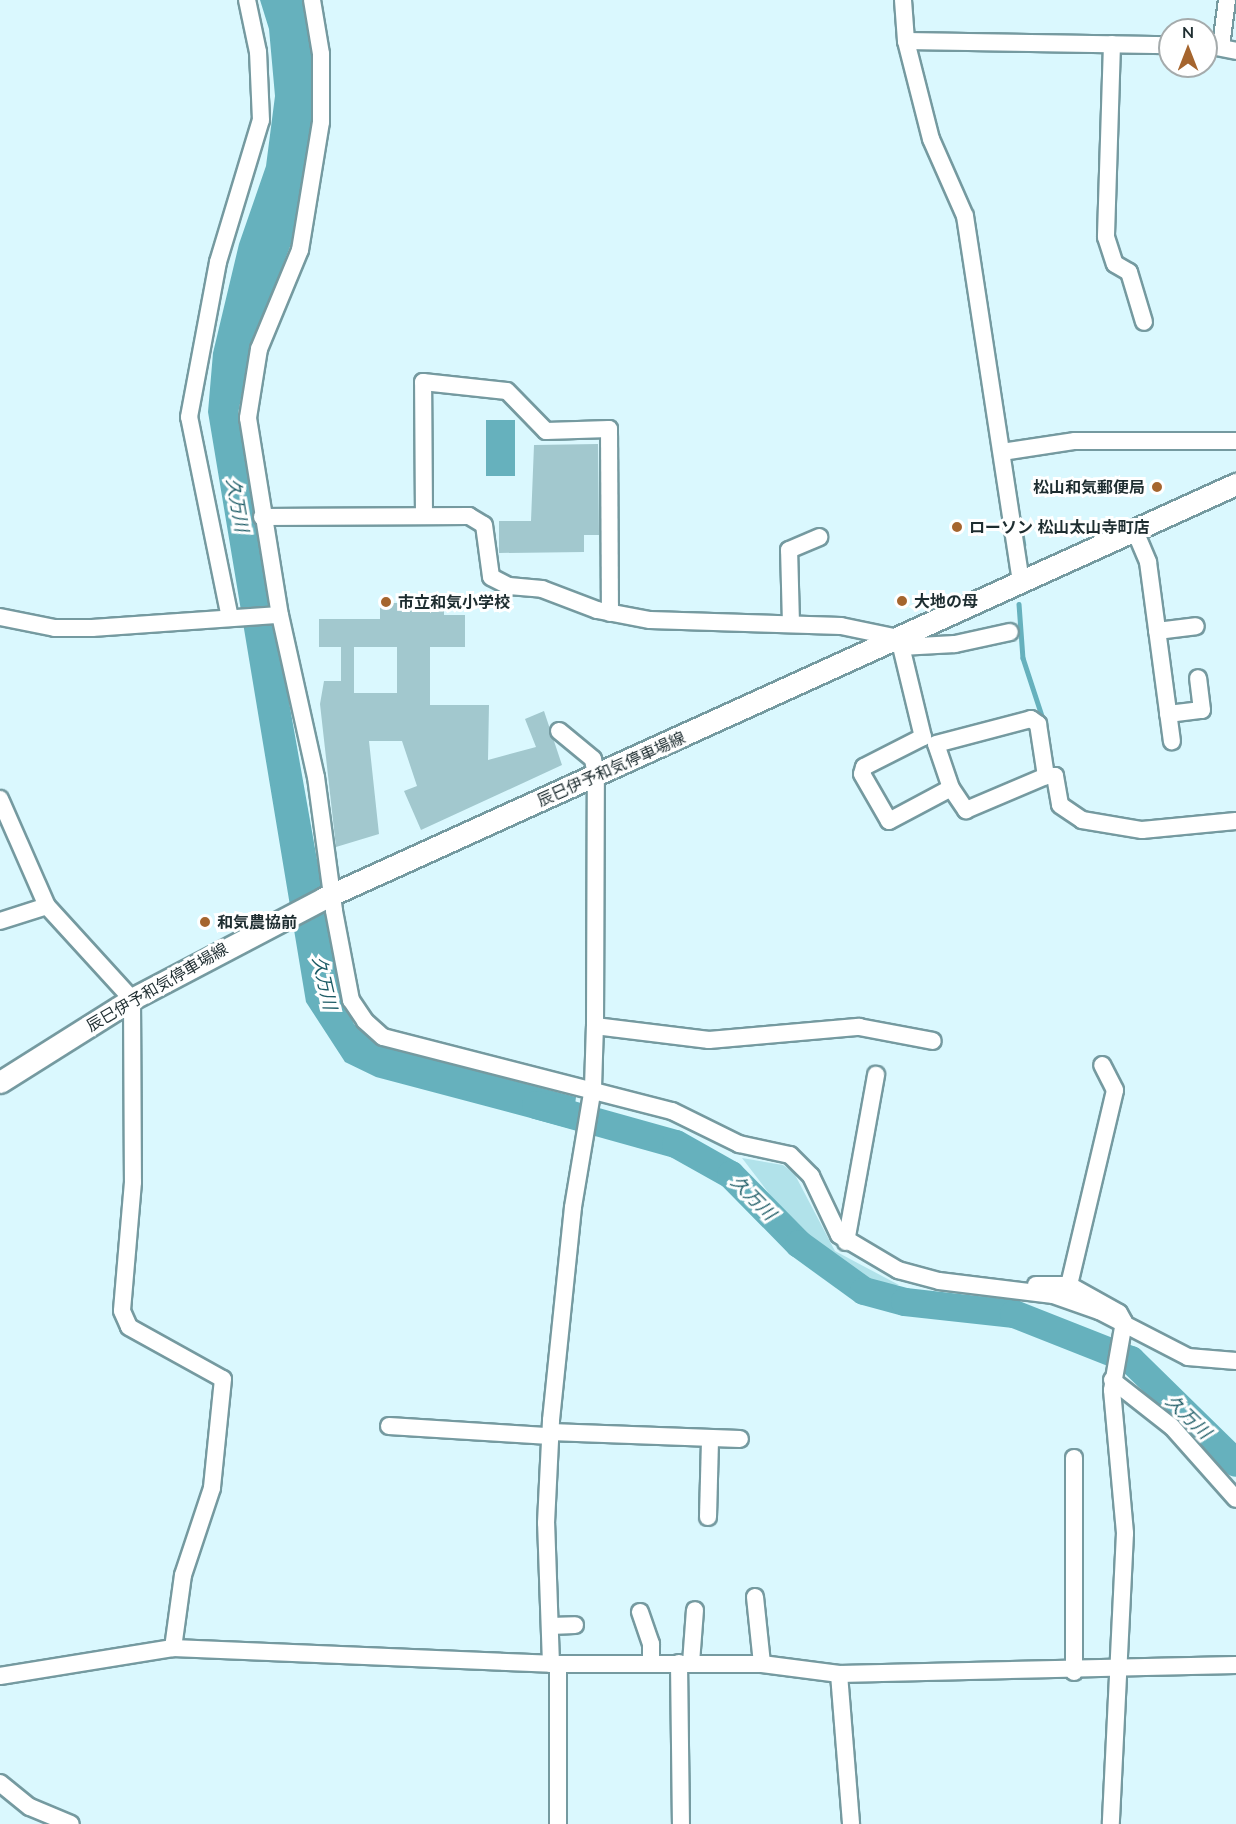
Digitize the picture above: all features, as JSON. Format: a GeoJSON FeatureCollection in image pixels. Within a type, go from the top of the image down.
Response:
{"type":"FeatureCollection","features":[{"type":"Feature","properties":{"kind":"main road","name":"辰巳伊予和気停車場線"},"geometry":{"type":"LineString","coordinates":[[0,1082],[132,999],[286,917],[596,776],[900,642],[1021,583],[1236,484]]}},
{"type":"Feature","properties":{"kind":"street"},"geometry":{"type":"LineString","coordinates":[[231,618],[189,417],[218,262],[261,120],[258,52],[247,0]]}},
{"type":"Feature","properties":{"kind":"street"},"geometry":{"type":"LineString","coordinates":[[312,0],[323,98],[303,235],[259,349],[249,398],[262,518],[277,615],[316,777],[328,897],[351,1000],[383,1037],[592,1093],[672,1111],[739,1144],[790,1155],[811,1176],[846,1242],[919,1277],[1010,1286],[1053,1295],[1188,1356],[1236,1361]]}},
{"type":"Feature","properties":{"kind":"street"},"geometry":{"type":"LineString","coordinates":[[903,0],[906,41],[940,168],[965,216],[1021,583]]}},
{"type":"Feature","properties":{"kind":"street"},"geometry":{"type":"LineString","coordinates":[[1221,47],[1227,0]]}},
{"type":"Feature","properties":{"kind":"street"},"geometry":{"type":"LineString","coordinates":[[906,41],[1158,45]]}},
{"type":"Feature","properties":{"kind":"street"},"geometry":{"type":"LineString","coordinates":[[1112,44],[1106,237],[1115,264],[1129,272],[1144,322]]}},
{"type":"Feature","properties":{"kind":"street"},"geometry":{"type":"LineString","coordinates":[[424,515],[423,382],[507,391],[546,431],[609,429],[610,613]]}},
{"type":"Feature","properties":{"kind":"street"},"geometry":{"type":"LineString","coordinates":[[1002,452],[1076,441],[1236,441]]}},
{"type":"Feature","properties":{"kind":"street"},"geometry":{"type":"LineString","coordinates":[[262,518],[424,515],[481,521],[488,567],[497,582],[542,589],[610,613],[650,620],[872,628],[900,642],[955,644],[1010,632]]}},
{"type":"Feature","properties":{"kind":"street"},"geometry":{"type":"LineString","coordinates":[[1135,531],[1148,561],[1172,741]]}},
{"type":"Feature","properties":{"kind":"street"},"geometry":{"type":"LineString","coordinates":[[791,624],[789,550],[819,537]]}},
{"type":"Feature","properties":{"kind":"street"},"geometry":{"type":"LineString","coordinates":[[0,617],[55,628],[277,615]]}},
{"type":"Feature","properties":{"kind":"street"},"geometry":{"type":"LineString","coordinates":[[1157,631],[1196,626]]}},
{"type":"Feature","properties":{"kind":"street"},"geometry":{"type":"LineString","coordinates":[[900,642],[930,740],[951,788],[966,810],[1046,777],[1055,776],[1060,805],[1082,820],[1142,830],[1236,821]]}},
{"type":"Feature","properties":{"kind":"street"},"geometry":{"type":"LineString","coordinates":[[1168,714],[1202,710],[1198,678]]}},
{"type":"Feature","properties":{"kind":"street"},"geometry":{"type":"LineString","coordinates":[[951,788],[884,819],[862,774],[864,767],[930,740],[1031,719],[1038,724],[1046,777]]}},
{"type":"Feature","properties":{"kind":"street"},"geometry":{"type":"LineString","coordinates":[[558,1824],[555,1664],[550,1626],[550,1434],[584,1139],[592,1093],[595,1026],[596,776],[593,759],[559,731]]}},
{"type":"Feature","properties":{"kind":"street"},"geometry":{"type":"LineString","coordinates":[[0,799],[47,906],[132,999],[132,1205],[122,1311],[129,1327],[223,1379],[212,1488],[183,1575],[172,1648]]}},
{"type":"Feature","properties":{"kind":"street"},"geometry":{"type":"LineString","coordinates":[[0,921],[47,906]]}},
{"type":"Feature","properties":{"kind":"street"},"geometry":{"type":"LineString","coordinates":[[595,1026],[709,1040],[860,1027],[933,1041]]}},
{"type":"Feature","properties":{"kind":"street"},"geometry":{"type":"LineString","coordinates":[[1069,1285],[1115,1090],[1102,1065]]}},
{"type":"Feature","properties":{"kind":"street"},"geometry":{"type":"LineString","coordinates":[[846,1242],[876,1075]]}},
{"type":"Feature","properties":{"kind":"street"},"geometry":{"type":"LineString","coordinates":[[1010,1286],[1069,1285],[1119,1313],[1123,1326],[1112,1377],[1125,1533],[1111,1824]]}},
{"type":"Feature","properties":{"kind":"street"},"geometry":{"type":"LineString","coordinates":[[1112,1377],[1172,1427],[1236,1499]]}},
{"type":"Feature","properties":{"kind":"street"},"geometry":{"type":"LineString","coordinates":[[389,1426],[550,1434],[740,1439]]}},
{"type":"Feature","properties":{"kind":"street"},"geometry":{"type":"LineString","coordinates":[[708,1517],[710,1439]]}},
{"type":"Feature","properties":{"kind":"street"},"geometry":{"type":"LineString","coordinates":[[1074,1458],[1074,1672]]}},
{"type":"Feature","properties":{"kind":"street"},"geometry":{"type":"LineString","coordinates":[[755,1597],[762,1664]]}},
{"type":"Feature","properties":{"kind":"street"},"geometry":{"type":"LineString","coordinates":[[681,1824],[685,1664],[695,1610]]}},
{"type":"Feature","properties":{"kind":"street"},"geometry":{"type":"LineString","coordinates":[[640,1612],[651,1644],[651,1664]]}},
{"type":"Feature","properties":{"kind":"street"},"geometry":{"type":"LineString","coordinates":[[550,1626],[575,1625]]}},
{"type":"Feature","properties":{"kind":"street"},"geometry":{"type":"LineString","coordinates":[[0,1676],[172,1648],[555,1664],[762,1664],[839,1674],[1120,1671],[1236,1665]]}},
{"type":"Feature","properties":{"kind":"street"},"geometry":{"type":"LineString","coordinates":[[839,1674],[851,1824]]}},
{"type":"Feature","properties":{"kind":"street"},"geometry":{"type":"LineString","coordinates":[[0,1784],[30,1806],[71,1824]]}},
{"type":"Feature","properties":{"kind":"shaded area"},"geometry":{"type":"Polygon","coordinates":[[[742,1158],[783,1165],[794,1173],[835,1251],[899,1285],[883,1286],[834,1265],[787,1217],[742,1158]]]}},
{"type":"Feature","properties":{"kind":"water"},"geometry":{"type":"Polygon","coordinates":[[[260,0],[304,0],[314,55],[313,117],[291,244],[250,351],[238,414],[341,995],[354,1024],[377,1045],[576,1097],[572,1129],[376,1077],[345,1062],[306,1002],[208,412],[213,353],[239,244],[266,166],[275,96],[269,29],[260,0]]]}},
{"type":"Feature","properties":{"kind":"water"},"geometry":{"type":"Polygon","coordinates":[[[486,420],[515,420],[515,476],[486,476],[486,420]]]}},
{"type":"Feature","properties":{"kind":"building"},"geometry":{"type":"Polygon","coordinates":[[[598,444],[599,535],[584,535],[584,552],[499,553],[499,521],[531,521],[534,445],[598,444]]]}},
{"type":"Feature","properties":{"kind":"building"},"geometry":{"type":"Polygon","coordinates":[[[380,603],[427,603],[444,607],[444,615],[465,615],[465,647],[430,647],[430,705],[489,705],[488,760],[536,747],[525,719],[544,711],[562,765],[421,830],[404,791],[417,786],[402,741],[369,741],[379,834],[336,847],[320,704],[324,681],[341,681],[341,647],[319,647],[319,619],[380,619],[380,603]],[[354,647],[354,693],[397,693],[397,647],[354,647]]]}},
{"type":"Feature","properties":{"kind":"waterway"},"geometry":{"type":"LineString","coordinates":[[1020,521],[1024,545]]}},
{"type":"Feature","properties":{"kind":"waterway"},"geometry":{"type":"LineString","coordinates":[[1019,604],[1023,658],[1044,722]]}},
{"type":"Feature","properties":{"kind":"waterway","name":"久万川"},"geometry":{"type":"LineString","coordinates":[[536,1105],[676,1144],[731,1175],[799,1244],[864,1291],[905,1302],[1014,1314],[1131,1360],[1236,1463]]}},
{"type":"Feature","properties":{"kind":"place","name":"松山和気郵便局"},"geometry":{"type":"Point","coordinates":[1157,487]}},
{"type":"Feature","properties":{"kind":"place","name":"ローソン 松山太山寺町店"},"geometry":{"type":"Point","coordinates":[957,527]}},
{"type":"Feature","properties":{"kind":"place","name":"大地の母"},"geometry":{"type":"Point","coordinates":[902,601]}},
{"type":"Feature","properties":{"kind":"place","name":"市立和気小学校"},"geometry":{"type":"Point","coordinates":[386,602]}},
{"type":"Feature","properties":{"kind":"place","name":"和気農協前"},"geometry":{"type":"Point","coordinates":[205,922]}}]}
